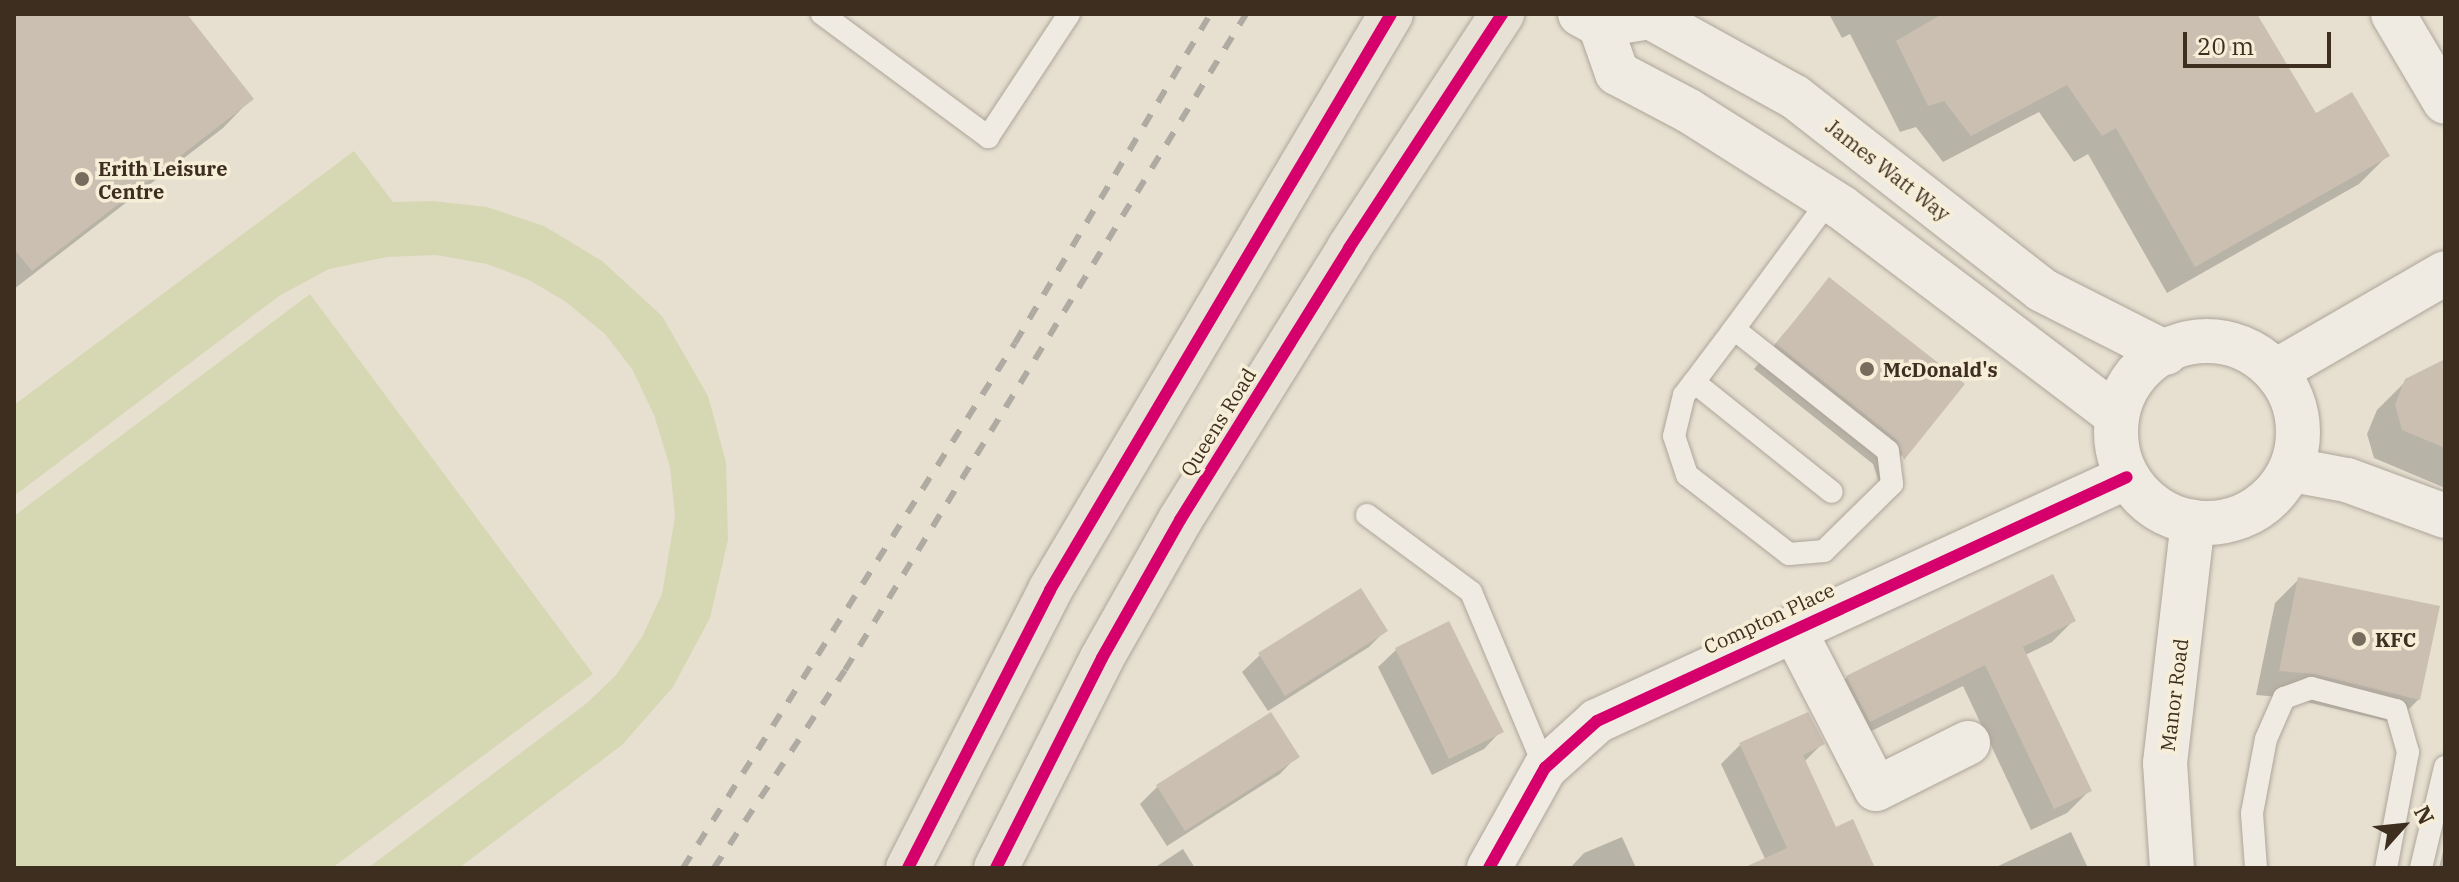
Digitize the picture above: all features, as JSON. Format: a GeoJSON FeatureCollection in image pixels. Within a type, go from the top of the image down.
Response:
{"type":"FeatureCollection","features":[{"type":"Feature","properties":{"kind":"main road"},"geometry":{"type":"LineString","coordinates":[[908,868],[1050,590],[1391,14]]}},
{"type":"Feature","properties":{"kind":"main road","name":"Queens Road"},"geometry":{"type":"LineString","coordinates":[[996,868],[1102,658],[1180,520],[1349,248],[1502,14]]}},
{"type":"Feature","properties":{"kind":"street"},"geometry":{"type":"LineString","coordinates":[[2393,14],[2445,102]]}},
{"type":"Feature","properties":{"kind":"street","name":"James Watt Way"},"geometry":{"type":"LineString","coordinates":[[2116,415],[1829,200],[1689,111],[1617,73],[1590,19],[1650,17],[1795,97],[2042,290],[2166,353]]}},
{"type":"Feature","properties":{"kind":"street"},"geometry":{"type":"LineString","coordinates":[[2276,371],[2445,273]]}},
{"type":"Feature","properties":{"kind":"street"},"geometry":{"type":"LineString","coordinates":[[2190,340],[2217,341],[2247,350],[2276,371],[2293,398],[2300,439],[2293,470],[2259,504],[2217,523],[2175,520],[2147,503],[2127,477],[2117,446],[2116,415],[2127,386],[2146,365],[2166,353],[2190,340]]}},
{"type":"Feature","properties":{"kind":"street"},"geometry":{"type":"LineString","coordinates":[[2293,470],[2347,480],[2445,516]]}},
{"type":"Feature","properties":{"kind":"street","name":"Compton Place"},"geometry":{"type":"LineString","coordinates":[[1489,868],[1545,768],[1597,721],[1793,628],[2127,477]]}},
{"type":"Feature","properties":{"kind":"street","name":"Manor Road"},"geometry":{"type":"LineString","coordinates":[[2172,868],[2165,763],[2193,522]]}},
{"type":"Feature","properties":{"kind":"street","name":"Compton Place"},"geometry":{"type":"LineString","coordinates":[[1793,628],[1876,789],[1968,743]]}},
{"type":"Feature","properties":{"kind":"lane"},"geometry":{"type":"LineString","coordinates":[[822,14],[988,137],[1069,14]]}},
{"type":"Feature","properties":{"kind":"lane"},"geometry":{"type":"LineString","coordinates":[[1734,329],[1888,451],[1892,484],[1824,551],[1789,554],[1687,475],[1674,436],[1684,395],[1829,200]]}},
{"type":"Feature","properties":{"kind":"lane"},"geometry":{"type":"LineString","coordinates":[[1694,382],[1832,492]]}},
{"type":"Feature","properties":{"kind":"lane"},"geometry":{"type":"LineString","coordinates":[[1367,515],[1471,592],[1545,768]]}},
{"type":"Feature","properties":{"kind":"lane"},"geometry":{"type":"LineString","coordinates":[[2256,868],[2252,813],[2266,739],[2284,698],[2311,688],[2396,710],[2408,752],[2386,868]]}},
{"type":"Feature","properties":{"kind":"lane"},"geometry":{"type":"LineString","coordinates":[[2421,868],[2445,767]]}},
{"type":"Feature","properties":{"kind":"green space"},"geometry":{"type":"Polygon","coordinates":[[[354,151],[393,202],[433,201],[487,207],[544,226],[602,261],[662,316],[708,396],[726,462],[728,540],[710,618],[673,687],[622,745],[459,868],[368,868],[587,703],[616,675],[642,637],[662,594],[675,516],[670,467],[654,415],[632,369],[605,334],[566,302],[529,280],[487,264],[436,255],[387,257],[329,269],[279,296],[14,496],[14,405],[354,151]]]}},
{"type":"Feature","properties":{"kind":"green space"},"geometry":{"type":"Polygon","coordinates":[[[310,294],[593,674],[332,868],[14,868],[14,516],[310,294]]]}},
{"type":"Feature","properties":{"kind":"building","name":"Erith Leisure Centre"},"geometry":{"type":"Polygon","coordinates":[[[14,14],[187,14],[254,99],[32,271],[14,249],[14,14]]]}},
{"type":"Feature","properties":{"kind":"building"},"geometry":{"type":"Polygon","coordinates":[[[1942,14],[2257,14],[2316,113],[2352,92],[2390,156],[2195,267],[2116,128],[2102,136],[2067,85],[1971,136],[1944,101],[1928,106],[1896,41],[1942,14]]]}},
{"type":"Feature","properties":{"kind":"building","name":"McDonald's"},"geometry":{"type":"Polygon","coordinates":[[[1829,277],[1965,384],[1904,460],[1897,440],[1776,344],[1829,277]]]}},
{"type":"Feature","properties":{"kind":"building"},"geometry":{"type":"Polygon","coordinates":[[[2445,359],[2445,448],[2402,430],[2395,405],[2405,379],[2445,359]]]}},
{"type":"Feature","properties":{"kind":"building"},"geometry":{"type":"Polygon","coordinates":[[[2053,574],[2076,621],[2023,647],[2092,791],[2054,809],[1985,665],[1870,722],[1846,676],[2053,574]]]}},
{"type":"Feature","properties":{"kind":"building","name":"KFC"},"geometry":{"type":"Polygon","coordinates":[[[2298,577],[2440,606],[2420,700],[2314,674],[2279,671],[2298,577]]]}},
{"type":"Feature","properties":{"kind":"building"},"geometry":{"type":"Polygon","coordinates":[[[1361,588],[1388,631],[1285,696],[1258,653],[1361,588]]]}},
{"type":"Feature","properties":{"kind":"building"},"geometry":{"type":"Polygon","coordinates":[[[1449,621],[1504,732],[1449,759],[1395,648],[1449,621]]]}},
{"type":"Feature","properties":{"kind":"building"},"geometry":{"type":"Polygon","coordinates":[[[1271,712],[1300,757],[1185,831],[1156,785],[1271,712]]]}},
{"type":"Feature","properties":{"kind":"building"},"geometry":{"type":"Polygon","coordinates":[[[1808,712],[1825,744],[1803,755],[1836,827],[1853,819],[1875,868],[1743,868],[1787,848],[1739,743],[1808,712]]]}},
{"type":"Feature","properties":{"kind":"railway"},"geometry":{"type":"LineString","coordinates":[[683,868],[1015,343],[1210,14]]}},
{"type":"Feature","properties":{"kind":"railway"},"geometry":{"type":"LineString","coordinates":[[714,868],[845,670],[1246,14]]}},
{"type":"Feature","properties":{"kind":"cycle path"},"geometry":{"type":"LineString","coordinates":[[908,868],[1050,590],[1391,14]]}},
{"type":"Feature","properties":{"kind":"cycle path"},"geometry":{"type":"LineString","coordinates":[[996,868],[1102,658],[1180,520],[1349,248],[1502,14]]}},
{"type":"Feature","properties":{"kind":"cycle path"},"geometry":{"type":"LineString","coordinates":[[1489,868],[1545,768],[1597,721],[2127,477]]}},
{"type":"Feature","properties":{"kind":"place","name":"Erith Leisure Centre"},"geometry":{"type":"Point","coordinates":[82,179]}},
{"type":"Feature","properties":{"kind":"place","name":"McDonald's"},"geometry":{"type":"Point","coordinates":[1867,369]}},
{"type":"Feature","properties":{"kind":"place","name":"KFC"},"geometry":{"type":"Point","coordinates":[2359,639]}}]}
